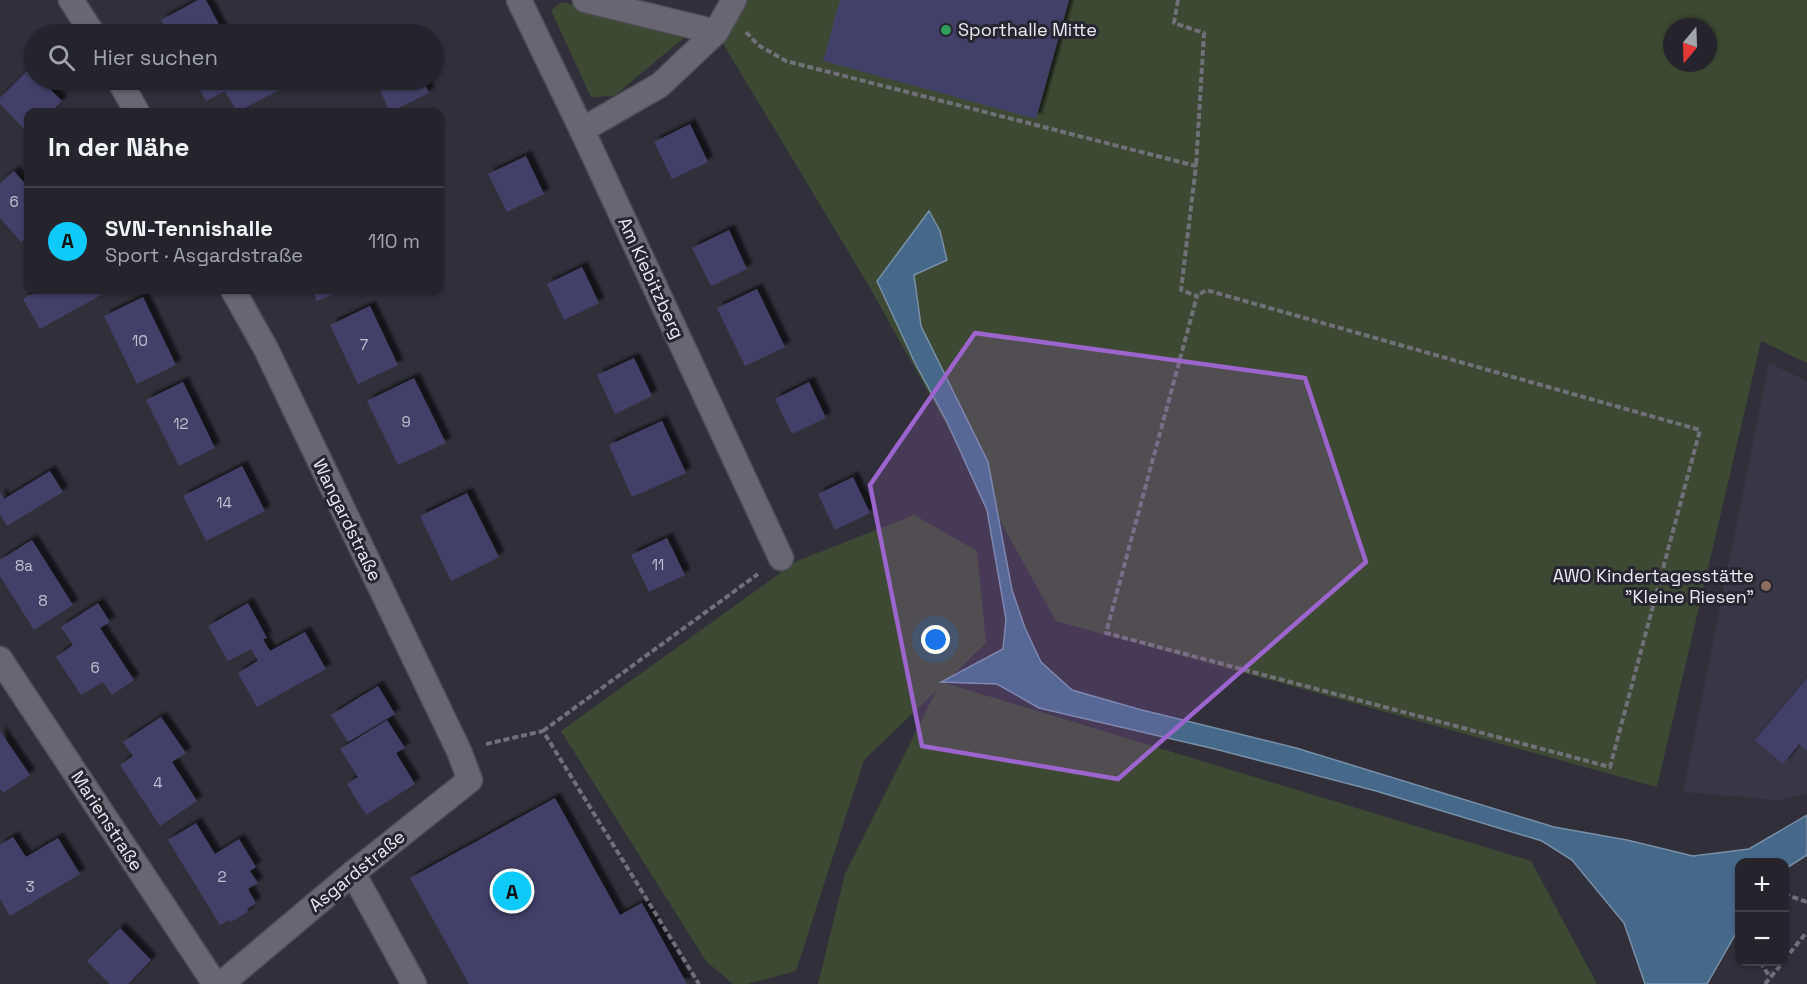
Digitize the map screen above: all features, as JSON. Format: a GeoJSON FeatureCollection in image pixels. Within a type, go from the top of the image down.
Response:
{"type":"FeatureCollection","features":[{"type":"Feature","properties":{"kind":"street"},"geometry":{"type":"LineString","coordinates":[[71,0],[87,24]]}},
{"type":"Feature","properties":{"kind":"street","name":"Am Kiebitzberg"},"geometry":{"type":"LineString","coordinates":[[519,0],[781,558]]}},
{"type":"Feature","properties":{"kind":"street"},"geometry":{"type":"LineString","coordinates":[[585,0],[716,32]]}},
{"type":"Feature","properties":{"kind":"street"},"geometry":{"type":"LineString","coordinates":[[582,130],[660,85],[716,32],[730,6]]}},
{"type":"Feature","properties":{"kind":"street"},"geometry":{"type":"LineString","coordinates":[[125,90],[135,108]]}},
{"type":"Feature","properties":{"kind":"street","name":"Wangardstraße"},"geometry":{"type":"LineString","coordinates":[[235,294],[266,349],[459,751]]}},
{"type":"Feature","properties":{"kind":"street","name":"Marienstraße"},"geometry":{"type":"LineString","coordinates":[[0,659],[215,984]]}},
{"type":"Feature","properties":{"kind":"street","name":"Asgardstraße"},"geometry":{"type":"LineString","coordinates":[[221,984],[352,873],[470,780],[459,751]]}},
{"type":"Feature","properties":{"kind":"street"},"geometry":{"type":"LineString","coordinates":[[352,873],[414,984]]}},
{"type":"Feature","properties":{"kind":"path"},"geometry":{"type":"LineString","coordinates":[[1178,0],[1174,23],[1204,33],[1196,166],[1181,290],[1197,296]]}},
{"type":"Feature","properties":{"kind":"path"},"geometry":{"type":"LineString","coordinates":[[730,6],[758,45],[786,61],[1196,166]]}},
{"type":"Feature","properties":{"kind":"path"},"geometry":{"type":"LineString","coordinates":[[1206,290],[1700,430],[1610,767],[1107,633],[1197,296],[1206,290]]}},
{"type":"Feature","properties":{"kind":"path"},"geometry":{"type":"LineString","coordinates":[[459,751],[543,731],[781,558]]}},
{"type":"Feature","properties":{"kind":"path"},"geometry":{"type":"LineString","coordinates":[[543,731],[699,984]]}},
{"type":"Feature","properties":{"kind":"path"},"geometry":{"type":"LineString","coordinates":[[1789,895],[1807,902]]}},
{"type":"Feature","properties":{"kind":"path"},"geometry":{"type":"LineString","coordinates":[[1789,955],[1807,932]]}},
{"type":"Feature","properties":{"kind":"path"},"geometry":{"type":"LineString","coordinates":[[1762,966],[1770,978]]}},
{"type":"Feature","properties":{"kind":"path"},"geometry":{"type":"LineString","coordinates":[[1765,984],[1780,966]]}},
{"type":"Feature","properties":{"kind":"highlighted area"},"geometry":{"type":"Polygon","coordinates":[[[975,333],[1305,378],[1366,562],[1118,779],[922,746],[870,485],[975,333]]]}},
{"type":"Feature","properties":{"kind":"shaded area","name":"AWO Kindertagesstätte \"Kleine Riesen\""},"geometry":{"type":"Polygon","coordinates":[[[1769,363],[1807,381],[1807,794],[1778,800],[1683,792],[1769,363]]]}},
{"type":"Feature","properties":{"kind":"green space"},"geometry":{"type":"Polygon","coordinates":[[[734,0],[1807,0],[1807,363],[1761,341],[1657,787],[1056,621],[869,286],[716,32],[734,0]]]}},
{"type":"Feature","properties":{"kind":"green space"},"geometry":{"type":"Polygon","coordinates":[[[562,2],[686,36],[614,96],[591,97],[551,10],[562,2]]]}},
{"type":"Feature","properties":{"kind":"green space"},"geometry":{"type":"Polygon","coordinates":[[[914,515],[977,551],[986,643],[945,683],[1531,861],[1597,984],[818,984],[845,874],[936,691],[864,760],[796,971],[747,984],[733,984],[706,961],[561,731],[797,561],[914,515]]]}},
{"type":"Feature","properties":{"kind":"water"},"geometry":{"type":"Polygon","coordinates":[[[929,211],[940,231],[947,260],[914,275],[921,326],[988,462],[1012,590],[1025,628],[1041,662],[1072,690],[1138,709],[1296,748],[1554,827],[1627,840],[1693,856],[1749,849],[1807,815],[1807,855],[1789,866],[1789,858],[1735,858],[1735,935],[1707,984],[1645,984],[1624,923],[1572,860],[1542,841],[1376,791],[1215,749],[1039,708],[997,684],[941,682],[1003,649],[1006,619],[987,510],[947,422],[915,363],[877,281],[929,211]]]}},
{"type":"Feature","properties":{"kind":"building"},"geometry":{"type":"Polygon","coordinates":[[[198,0],[206,0],[219,24],[164,24],[161,20],[198,0]]]}},
{"type":"Feature","properties":{"kind":"building","name":"Sporthalle Mitte"},"geometry":{"type":"Polygon","coordinates":[[[840,0],[1069,0],[1036,119],[823,61],[840,0]]]}},
{"type":"Feature","properties":{"kind":"building"},"geometry":{"type":"Polygon","coordinates":[[[24,74],[24,90],[51,90],[62,101],[54,108],[24,108],[24,129],[0,104],[0,98],[24,74]]]}},
{"type":"Feature","properties":{"kind":"building"},"geometry":{"type":"Polygon","coordinates":[[[200,90],[279,90],[245,108],[235,108],[225,91],[206,101],[200,90]]]}},
{"type":"Feature","properties":{"kind":"building"},"geometry":{"type":"Polygon","coordinates":[[[380,90],[428,90],[429,93],[398,108],[388,108],[380,90]]]}},
{"type":"Feature","properties":{"kind":"building"},"geometry":{"type":"Polygon","coordinates":[[[690,124],[708,162],[672,179],[654,142],[690,124]]]}},
{"type":"Feature","properties":{"kind":"building"},"geometry":{"type":"Polygon","coordinates":[[[526,156],[544,194],[507,212],[488,174],[526,156]]]}},
{"type":"Feature","properties":{"kind":"building"},"geometry":{"type":"Polygon","coordinates":[[[14,171],[24,182],[24,239],[21,242],[0,218],[0,183],[14,171]]]}},
{"type":"Feature","properties":{"kind":"building"},"geometry":{"type":"Polygon","coordinates":[[[729,230],[747,269],[711,286],[692,248],[729,230]]]}},
{"type":"Feature","properties":{"kind":"building"},"geometry":{"type":"Polygon","coordinates":[[[582,267],[599,303],[564,320],[547,284],[582,267]]]}},
{"type":"Feature","properties":{"kind":"building"},"geometry":{"type":"Polygon","coordinates":[[[757,289],[785,347],[745,366],[717,308],[757,289]]]}},
{"type":"Feature","properties":{"kind":"building"},"geometry":{"type":"Polygon","coordinates":[[[32,294],[103,294],[40,329],[23,299],[32,294]]]}},
{"type":"Feature","properties":{"kind":"building"},"geometry":{"type":"Polygon","coordinates":[[[314,294],[334,294],[317,301],[314,294]]]}},
{"type":"Feature","properties":{"kind":"building"},"geometry":{"type":"Polygon","coordinates":[[[143,297],[176,365],[137,384],[104,316],[143,297]]]}},
{"type":"Feature","properties":{"kind":"building"},"geometry":{"type":"Polygon","coordinates":[[[370,306],[398,365],[358,384],[330,325],[370,306]]]}},
{"type":"Feature","properties":{"kind":"building"},"geometry":{"type":"Polygon","coordinates":[[[634,358],[652,396],[615,414],[597,375],[634,358]]]}},
{"type":"Feature","properties":{"kind":"building"},"geometry":{"type":"Polygon","coordinates":[[[414,378],[446,443],[398,465],[367,401],[414,378]]]}},
{"type":"Feature","properties":{"kind":"building"},"geometry":{"type":"Polygon","coordinates":[[[183,382],[215,448],[179,466],[146,400],[183,382]]]}},
{"type":"Feature","properties":{"kind":"building"},"geometry":{"type":"Polygon","coordinates":[[[809,382],[826,418],[792,434],[775,399],[809,382]]]}},
{"type":"Feature","properties":{"kind":"building"},"geometry":{"type":"Polygon","coordinates":[[[662,421],[686,473],[632,497],[609,445],[662,421]]]}},
{"type":"Feature","properties":{"kind":"building"},"geometry":{"type":"Polygon","coordinates":[[[242,466],[265,511],[206,541],[183,496],[242,466]]]}},
{"type":"Feature","properties":{"kind":"building"},"geometry":{"type":"Polygon","coordinates":[[[50,471],[63,492],[7,526],[0,514],[0,492],[4,499],[50,471]]]}},
{"type":"Feature","properties":{"kind":"building"},"geometry":{"type":"Polygon","coordinates":[[[853,477],[870,513],[835,530],[818,494],[853,477]]]}},
{"type":"Feature","properties":{"kind":"building"},"geometry":{"type":"Polygon","coordinates":[[[467,493],[499,557],[451,581],[420,516],[467,493]]]}},
{"type":"Feature","properties":{"kind":"building"},"geometry":{"type":"Polygon","coordinates":[[[667,538],[685,575],[649,592],[631,555],[667,538]]]}},
{"type":"Feature","properties":{"kind":"building"},"geometry":{"type":"Polygon","coordinates":[[[32,540],[73,605],[34,630],[0,576],[0,560],[32,540]]]}},
{"type":"Feature","properties":{"kind":"building"},"geometry":{"type":"Polygon","coordinates":[[[98,603],[110,622],[100,628],[134,680],[112,695],[103,682],[81,695],[56,657],[73,645],[61,627],[98,603]]]}},
{"type":"Feature","properties":{"kind":"building"},"geometry":{"type":"Polygon","coordinates":[[[248,603],[267,638],[263,639],[270,651],[305,632],[326,669],[257,707],[238,673],[258,661],[251,649],[228,661],[208,626],[248,603]]]}},
{"type":"Feature","properties":{"kind":"building"},"geometry":{"type":"Polygon","coordinates":[[[1807,678],[1807,751],[1799,744],[1783,764],[1755,740],[1807,678]]]}},
{"type":"Feature","properties":{"kind":"building"},"geometry":{"type":"Polygon","coordinates":[[[378,686],[395,714],[348,742],[331,715],[378,686]]]}},
{"type":"Feature","properties":{"kind":"building"},"geometry":{"type":"Polygon","coordinates":[[[161,717],[186,753],[172,762],[197,801],[160,826],[120,765],[133,756],[123,742],[161,717]]]}},
{"type":"Feature","properties":{"kind":"building"},"geometry":{"type":"Polygon","coordinates":[[[387,720],[405,748],[396,753],[415,784],[366,815],[347,784],[358,777],[340,749],[387,720]]]}},
{"type":"Feature","properties":{"kind":"building"},"geometry":{"type":"Polygon","coordinates":[[[0,731],[30,775],[3,793],[0,789],[0,731]]]}},
{"type":"Feature","properties":{"kind":"building"},"geometry":{"type":"Polygon","coordinates":[[[555,798],[620,915],[642,903],[687,984],[469,984],[410,878],[555,798]]]}},
{"type":"Feature","properties":{"kind":"building"},"geometry":{"type":"Polygon","coordinates":[[[196,823],[215,854],[239,839],[256,867],[250,871],[258,883],[248,889],[256,903],[247,909],[248,912],[231,922],[229,920],[220,925],[168,840],[196,823]]]}},
{"type":"Feature","properties":{"kind":"building"},"geometry":{"type":"Polygon","coordinates":[[[13,837],[26,857],[58,838],[80,874],[10,916],[0,899],[0,845],[13,837]]]}},
{"type":"Feature","properties":{"kind":"building"},"geometry":{"type":"Polygon","coordinates":[[[120,928],[151,960],[128,984],[110,984],[87,961],[120,928]]]}},
{"type":"Feature","properties":{"kind":"place","name":"Sporthalle Mitte"},"geometry":{"type":"Point","coordinates":[946,30]}},
{"type":"Feature","properties":{"kind":"place","name":"AWO Kindertagesstätte \"Kleine Riesen\""},"geometry":{"type":"Point","coordinates":[1766,586]}},
{"type":"Feature","properties":{"kind":"place","name":"SVN-Tennishalle"},"geometry":{"type":"Point","coordinates":[512,891]}}]}
